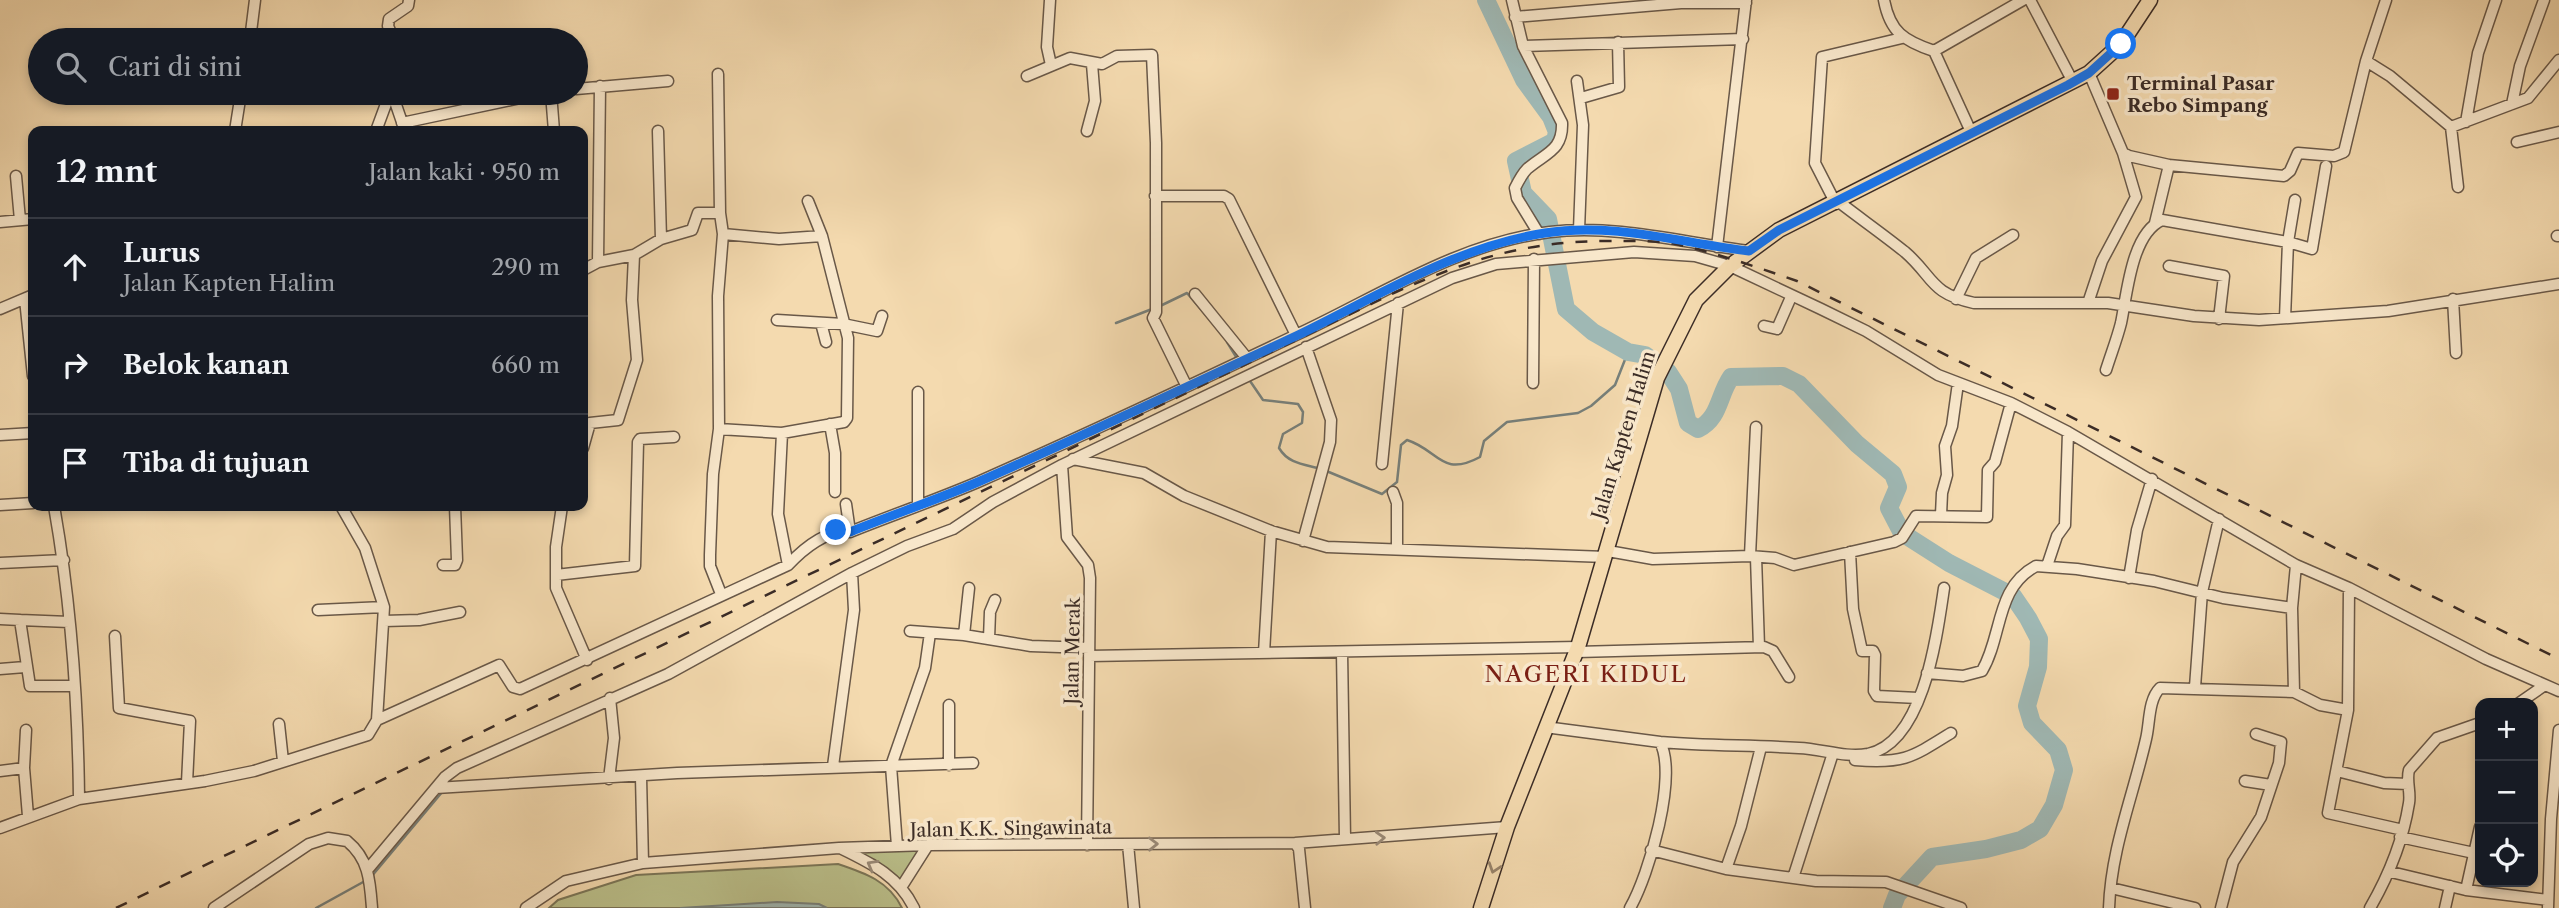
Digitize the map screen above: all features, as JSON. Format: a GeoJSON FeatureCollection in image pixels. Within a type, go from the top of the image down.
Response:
{"type":"FeatureCollection","features":[{"type":"Feature","properties":{"kind":"main road","name":"Jalan Kapten Halim"},"geometry":{"type":"LineString","coordinates":[[1481,908],[1507,827],[1577,650],[1657,378],[1696,300],[1730,266],[1779,230],[1838,203],[2089,73],[2121,44],[2150,0]]}},
{"type":"Feature","properties":{"kind":"street"},"geometry":{"type":"LineString","coordinates":[[252,28],[255,0]]}},
{"type":"Feature","properties":{"kind":"street"},"geometry":{"type":"LineString","coordinates":[[390,28],[388,22],[408,6],[409,0]]}},
{"type":"Feature","properties":{"kind":"street"},"geometry":{"type":"LineString","coordinates":[[1050,0],[1047,47],[1051,65]]}},
{"type":"Feature","properties":{"kind":"street"},"geometry":{"type":"LineString","coordinates":[[1512,0],[1523,46],[1562,123],[1562,137],[1556,148],[1526,170],[1517,184],[1515,194],[1544,233]]}},
{"type":"Feature","properties":{"kind":"street"},"geometry":{"type":"LineString","coordinates":[[1884,0],[1887,17],[1902,37],[1934,51],[1972,134]]}},
{"type":"Feature","properties":{"kind":"street"},"geometry":{"type":"LineString","coordinates":[[1934,51],[2023,0]]}},
{"type":"Feature","properties":{"kind":"street"},"geometry":{"type":"LineString","coordinates":[[2031,0],[2073,82]]}},
{"type":"Feature","properties":{"kind":"street"},"geometry":{"type":"LineString","coordinates":[[2123,153],[2169,165],[2233,169],[2279,176],[2290,172],[2298,153],[2341,155],[2366,61],[2386,0]]}},
{"type":"Feature","properties":{"kind":"street"},"geometry":{"type":"LineString","coordinates":[[2466,122],[2477,53],[2496,0]]}},
{"type":"Feature","properties":{"kind":"street"},"geometry":{"type":"LineString","coordinates":[[2512,104],[2520,66],[2544,0]]}},
{"type":"Feature","properties":{"kind":"street"},"geometry":{"type":"LineString","coordinates":[[1515,17],[1681,3],[1746,2],[1717,247]]}},
{"type":"Feature","properties":{"kind":"street"},"geometry":{"type":"LineString","coordinates":[[1902,37],[1822,57],[1815,163],[1838,203],[1907,254],[1932,285],[1956,299],[1974,303],[2124,304],[2219,318],[2285,318],[2388,311],[2559,284]]}},
{"type":"Feature","properties":{"kind":"street"},"geometry":{"type":"LineString","coordinates":[[1523,46],[1743,39]]}},
{"type":"Feature","properties":{"kind":"street"},"geometry":{"type":"LineString","coordinates":[[1581,98],[1619,87],[1618,42]]}},
{"type":"Feature","properties":{"kind":"street"},"geometry":{"type":"LineString","coordinates":[[1027,76],[1074,58],[1102,64],[1117,56],[1152,55],[1156,290],[1156,312],[1153,318],[1186,385]]}},
{"type":"Feature","properties":{"kind":"street"},"geometry":{"type":"LineString","coordinates":[[2451,127],[2528,98],[2559,60]]}},
{"type":"Feature","properties":{"kind":"street"},"geometry":{"type":"LineString","coordinates":[[2366,61],[2390,76],[2451,127],[2458,187]]}},
{"type":"Feature","properties":{"kind":"street"},"geometry":{"type":"LineString","coordinates":[[1087,131],[1095,101],[1092,64]]}},
{"type":"Feature","properties":{"kind":"street"},"geometry":{"type":"LineString","coordinates":[[2088,303],[2102,261],[2136,197],[2123,153],[2089,73]]}},
{"type":"Feature","properties":{"kind":"street"},"geometry":{"type":"LineString","coordinates":[[718,74],[720,213],[723,234],[718,296],[719,425],[713,474],[710,566],[721,594]]}},
{"type":"Feature","properties":{"kind":"street"},"geometry":{"type":"LineString","coordinates":[[588,88],[668,81]]}},
{"type":"Feature","properties":{"kind":"street"},"geometry":{"type":"LineString","coordinates":[[1577,81],[1583,125],[1579,230]]}},
{"type":"Feature","properties":{"kind":"street"},"geometry":{"type":"LineString","coordinates":[[598,262],[600,86]]}},
{"type":"Feature","properties":{"kind":"street"},"geometry":{"type":"LineString","coordinates":[[236,126],[238,105]]}},
{"type":"Feature","properties":{"kind":"street"},"geometry":{"type":"LineString","coordinates":[[378,126],[386,105]]}},
{"type":"Feature","properties":{"kind":"street"},"geometry":{"type":"LineString","coordinates":[[395,105],[403,126]]}},
{"type":"Feature","properties":{"kind":"street"},"geometry":{"type":"LineString","coordinates":[[407,126],[494,105]]}},
{"type":"Feature","properties":{"kind":"street"},"geometry":{"type":"LineString","coordinates":[[552,105],[554,126]]}},
{"type":"Feature","properties":{"kind":"street"},"geometry":{"type":"LineString","coordinates":[[658,131],[661,239]]}},
{"type":"Feature","properties":{"kind":"street"},"geometry":{"type":"LineString","coordinates":[[2517,142],[2559,132]]}},
{"type":"Feature","properties":{"kind":"street"},"geometry":{"type":"LineString","coordinates":[[2106,370],[2137,253],[2155,223],[2169,165]]}},
{"type":"Feature","properties":{"kind":"street"},"geometry":{"type":"LineString","coordinates":[[2155,223],[2161,220],[2288,242],[2312,249],[2326,166]]}},
{"type":"Feature","properties":{"kind":"street"},"geometry":{"type":"LineString","coordinates":[[16,176],[20,220]]}},
{"type":"Feature","properties":{"kind":"street"},"geometry":{"type":"LineString","coordinates":[[1155,196],[1224,196],[1230,199],[1296,335]]}},
{"type":"Feature","properties":{"kind":"street"},"geometry":{"type":"LineString","coordinates":[[2285,318],[2288,242],[2295,200]]}},
{"type":"Feature","properties":{"kind":"street"},"geometry":{"type":"LineString","coordinates":[[719,425],[783,438],[844,422],[847,418],[848,338],[842,324],[822,236],[808,201]]}},
{"type":"Feature","properties":{"kind":"street"},"geometry":{"type":"LineString","coordinates":[[588,267],[598,262],[634,255],[661,239],[694,229],[698,213],[720,213]]}},
{"type":"Feature","properties":{"kind":"street"},"geometry":{"type":"LineString","coordinates":[[0,222],[28,219]]}},
{"type":"Feature","properties":{"kind":"street"},"geometry":{"type":"LineString","coordinates":[[377,720],[499,665],[513,687],[520,689],[788,565],[797,555],[836,530],[850,532],[976,483],[1453,259],[1544,233],[1579,230],[1648,234],[1749,251]]}},
{"type":"Feature","properties":{"kind":"street"},"geometry":{"type":"LineString","coordinates":[[723,234],[779,239],[822,236]]}},
{"type":"Feature","properties":{"kind":"street"},"geometry":{"type":"LineString","coordinates":[[1956,299],[1976,258],[2013,235]]}},
{"type":"Feature","properties":{"kind":"street"},"geometry":{"type":"LineString","coordinates":[[588,431],[590,424],[618,420],[632,384],[637,360],[632,300],[634,255]]}},
{"type":"Feature","properties":{"kind":"street"},"geometry":{"type":"LineString","coordinates":[[369,876],[436,788],[457,768],[668,674],[852,573],[907,546],[953,529],[993,502],[1067,462],[1452,278],[1496,264],[1568,255],[1696,256],[1730,266],[1866,331],[1927,369],[2011,403],[2068,432],[2296,565],[2349,588],[2455,645],[2559,691]]}},
{"type":"Feature","properties":{"kind":"street"},"geometry":{"type":"LineString","coordinates":[[1533,383],[1534,259]]}},
{"type":"Feature","properties":{"kind":"street"},"geometry":{"type":"LineString","coordinates":[[2169,266],[2224,276],[2219,318]]}},
{"type":"Feature","properties":{"kind":"street"},"geometry":{"type":"LineString","coordinates":[[1195,294],[1240,360]]}},
{"type":"Feature","properties":{"kind":"street"},"geometry":{"type":"LineString","coordinates":[[0,309],[28,297]]}},
{"type":"Feature","properties":{"kind":"street"},"geometry":{"type":"LineString","coordinates":[[1764,326],[1777,329],[1791,297]]}},
{"type":"Feature","properties":{"kind":"street"},"geometry":{"type":"LineString","coordinates":[[2453,299],[2456,353]]}},
{"type":"Feature","properties":{"kind":"street"},"geometry":{"type":"LineString","coordinates":[[1382,464],[1398,303]]}},
{"type":"Feature","properties":{"kind":"street"},"geometry":{"type":"LineString","coordinates":[[777,320],[842,324],[877,331],[883,316]]}},
{"type":"Feature","properties":{"kind":"street"},"geometry":{"type":"LineString","coordinates":[[821,323],[827,342]]}},
{"type":"Feature","properties":{"kind":"street"},"geometry":{"type":"LineString","coordinates":[[1303,541],[1324,461],[1331,420],[1306,347]]}},
{"type":"Feature","properties":{"kind":"street"},"geometry":{"type":"LineString","coordinates":[[1941,515],[1942,493],[1948,475],[1945,446],[1952,426],[1958,383]]}},
{"type":"Feature","properties":{"kind":"street"},"geometry":{"type":"LineString","coordinates":[[918,392],[918,504]]}},
{"type":"Feature","properties":{"kind":"street"},"geometry":{"type":"LineString","coordinates":[[1067,462],[1155,477],[1184,496],[1271,531],[1326,547],[1607,554],[1653,559],[1753,556],[1794,565],[1902,538],[1916,516],[1987,517],[1988,470],[1995,462],[2011,403]]}},
{"type":"Feature","properties":{"kind":"street"},"geometry":{"type":"LineString","coordinates":[[830,424],[835,453],[835,492]]}},
{"type":"Feature","properties":{"kind":"street"},"geometry":{"type":"LineString","coordinates":[[1756,427],[1753,556],[1759,647]]}},
{"type":"Feature","properties":{"kind":"street"},"geometry":{"type":"LineString","coordinates":[[2047,566],[2058,534],[2065,525],[2068,432]]}},
{"type":"Feature","properties":{"kind":"street"},"geometry":{"type":"LineString","coordinates":[[0,435],[28,433]]}},
{"type":"Feature","properties":{"kind":"street"},"geometry":{"type":"LineString","coordinates":[[556,575],[635,566],[638,443],[640,439],[674,437]]}},
{"type":"Feature","properties":{"kind":"street"},"geometry":{"type":"LineString","coordinates":[[783,438],[778,514],[788,565]]}},
{"type":"Feature","properties":{"kind":"street","name":"Jalan Merak"},"geometry":{"type":"LineString","coordinates":[[1067,462],[1067,537],[1090,572],[1087,845]]}},
{"type":"Feature","properties":{"kind":"street"},"geometry":{"type":"LineString","coordinates":[[2129,578],[2151,479]]}},
{"type":"Feature","properties":{"kind":"street"},"geometry":{"type":"LineString","coordinates":[[1393,492],[1397,503],[1397,550]]}},
{"type":"Feature","properties":{"kind":"street"},"geometry":{"type":"LineString","coordinates":[[0,505],[28,503]]}},
{"type":"Feature","properties":{"kind":"street"},"geometry":{"type":"LineString","coordinates":[[846,504],[850,532]]}},
{"type":"Feature","properties":{"kind":"street"},"geometry":{"type":"LineString","coordinates":[[55,511],[64,560],[79,799]]}},
{"type":"Feature","properties":{"kind":"street"},"geometry":{"type":"LineString","coordinates":[[0,828],[79,799],[254,771],[368,735],[377,720],[384,607],[365,548],[344,511]]}},
{"type":"Feature","properties":{"kind":"street"},"geometry":{"type":"LineString","coordinates":[[443,565],[455,565],[457,560],[456,511]]}},
{"type":"Feature","properties":{"kind":"street"},"geometry":{"type":"LineString","coordinates":[[562,511],[556,588],[587,660]]}},
{"type":"Feature","properties":{"kind":"street"},"geometry":{"type":"LineString","coordinates":[[2195,687],[2202,592],[2219,519]]}},
{"type":"Feature","properties":{"kind":"street"},"geometry":{"type":"LineString","coordinates":[[1264,653],[1271,531]]}},
{"type":"Feature","properties":{"kind":"street"},"geometry":{"type":"LineString","coordinates":[[1850,552],[1853,609],[1862,651],[1873,652],[1875,655],[1874,691],[1877,696],[1917,698]]}},
{"type":"Feature","properties":{"kind":"street"},"geometry":{"type":"LineString","coordinates":[[0,563],[64,560]]}},
{"type":"Feature","properties":{"kind":"street"},"geometry":{"type":"LineString","coordinates":[[2294,692],[2291,608],[2296,565]]}},
{"type":"Feature","properties":{"kind":"street"},"geometry":{"type":"LineString","coordinates":[[1927,673],[1963,676],[1982,671],[1992,654],[2000,611],[2012,585],[2036,566],[2129,578],[2223,598],[2291,608]]}},
{"type":"Feature","properties":{"kind":"street"},"geometry":{"type":"LineString","coordinates":[[833,766],[855,610],[852,573]]}},
{"type":"Feature","properties":{"kind":"street"},"geometry":{"type":"LineString","coordinates":[[964,635],[969,588]]}},
{"type":"Feature","properties":{"kind":"street"},"geometry":{"type":"LineString","coordinates":[[1832,756],[1883,750],[1906,726],[1927,673],[1944,588]]}},
{"type":"Feature","properties":{"kind":"street"},"geometry":{"type":"LineString","coordinates":[[2349,588],[2348,710],[2328,809],[2332,817],[2474,853]]}},
{"type":"Feature","properties":{"kind":"street"},"geometry":{"type":"LineString","coordinates":[[989,639],[990,612],[995,600]]}},
{"type":"Feature","properties":{"kind":"street"},"geometry":{"type":"LineString","coordinates":[[318,610],[384,607]]}},
{"type":"Feature","properties":{"kind":"street"},"geometry":{"type":"LineString","coordinates":[[384,621],[419,620],[460,612]]}},
{"type":"Feature","properties":{"kind":"street"},"geometry":{"type":"LineString","coordinates":[[0,618],[69,622]]}},
{"type":"Feature","properties":{"kind":"street"},"geometry":{"type":"LineString","coordinates":[[20,620],[25,667],[30,685],[72,685]]}},
{"type":"Feature","properties":{"kind":"street"},"geometry":{"type":"LineString","coordinates":[[910,631],[964,635],[1089,652],[1264,653],[1759,647],[1773,651],[1789,677]]}},
{"type":"Feature","properties":{"kind":"street"},"geometry":{"type":"LineString","coordinates":[[897,846],[891,766],[925,668],[930,634]]}},
{"type":"Feature","properties":{"kind":"street"},"geometry":{"type":"LineString","coordinates":[[114,636],[119,708],[191,721],[187,783]]}},
{"type":"Feature","properties":{"kind":"street"},"geometry":{"type":"LineString","coordinates":[[1342,652],[1345,839]]}},
{"type":"Feature","properties":{"kind":"street"},"geometry":{"type":"LineString","coordinates":[[0,669],[25,667]]}},
{"type":"Feature","properties":{"kind":"street"},"geometry":{"type":"LineString","coordinates":[[2526,698],[2545,685]]}},
{"type":"Feature","properties":{"kind":"street"},"geometry":{"type":"LineString","coordinates":[[2109,908],[2116,849],[2155,694],[2160,688],[2294,692],[2320,705],[2348,710]]}},
{"type":"Feature","properties":{"kind":"street"},"geometry":{"type":"LineString","coordinates":[[608,779],[614,738],[610,698]]}},
{"type":"Feature","properties":{"kind":"street"},"geometry":{"type":"LineString","coordinates":[[949,705],[949,765]]}},
{"type":"Feature","properties":{"kind":"street"},"geometry":{"type":"LineString","coordinates":[[279,724],[283,761]]}},
{"type":"Feature","properties":{"kind":"street"},"geometry":{"type":"LineString","coordinates":[[2370,908],[2391,872],[2402,834],[2410,797],[2409,770],[2431,743],[2475,725]]}},
{"type":"Feature","properties":{"kind":"street"},"geometry":{"type":"LineString","coordinates":[[1545,727],[1660,741],[1802,748],[1832,756],[1891,763],[1915,756],[1951,733]]}},
{"type":"Feature","properties":{"kind":"street"},"geometry":{"type":"LineString","coordinates":[[26,730],[24,768],[28,816]]}},
{"type":"Feature","properties":{"kind":"street"},"geometry":{"type":"LineString","coordinates":[[2391,872],[2466,890],[2548,904],[2559,730]]}},
{"type":"Feature","properties":{"kind":"street"},"geometry":{"type":"LineString","coordinates":[[2221,908],[2233,862],[2255,828],[2279,764],[2281,742],[2256,734]]}},
{"type":"Feature","properties":{"kind":"street"},"geometry":{"type":"LineString","coordinates":[[1630,908],[1651,850],[1667,790],[1666,760],[1660,741]]}},
{"type":"Feature","properties":{"kind":"street"},"geometry":{"type":"LineString","coordinates":[[1726,869],[1741,825],[1761,747]]}},
{"type":"Feature","properties":{"kind":"street"},"geometry":{"type":"LineString","coordinates":[[1793,878],[1832,756]]}},
{"type":"Feature","properties":{"kind":"street"},"geometry":{"type":"LineString","coordinates":[[436,788],[833,766],[973,764]]}},
{"type":"Feature","properties":{"kind":"street"},"geometry":{"type":"LineString","coordinates":[[0,771],[24,768]]}},
{"type":"Feature","properties":{"kind":"street"},"geometry":{"type":"LineString","coordinates":[[2337,771],[2384,783],[2408,784]]}},
{"type":"Feature","properties":{"kind":"street"},"geometry":{"type":"LineString","coordinates":[[641,777],[643,863]]}},
{"type":"Feature","properties":{"kind":"street"},"geometry":{"type":"LineString","coordinates":[[2245,782],[2271,785]]}},
{"type":"Feature","properties":{"kind":"street","name":"Jalan K.K. Singawinata"},"geometry":{"type":"LineString","coordinates":[[526,908],[566,881],[643,863],[839,848],[928,845],[1295,843],[1408,837],[1507,827]]}},
{"type":"Feature","properties":{"kind":"street"},"geometry":{"type":"LineString","coordinates":[[214,908],[309,844],[328,838],[346,841],[355,847],[369,876],[372,908]]}},
{"type":"Feature","properties":{"kind":"street"},"geometry":{"type":"LineString","coordinates":[[1295,843],[1299,849],[1305,908]]}},
{"type":"Feature","properties":{"kind":"street"},"geometry":{"type":"LineString","coordinates":[[1128,844],[1134,908]]}},
{"type":"Feature","properties":{"kind":"street"},"geometry":{"type":"LineString","coordinates":[[902,886],[928,845]]}},
{"type":"Feature","properties":{"kind":"street"},"geometry":{"type":"LineString","coordinates":[[839,848],[882,870],[902,886],[914,908]]}},
{"type":"Feature","properties":{"kind":"street"},"geometry":{"type":"LineString","coordinates":[[2466,890],[2475,849]]}},
{"type":"Feature","properties":{"kind":"street"},"geometry":{"type":"LineString","coordinates":[[1651,850],[1726,869],[1793,878],[1894,884],[1961,908]]}},
{"type":"Feature","properties":{"kind":"street"},"geometry":{"type":"LineString","coordinates":[[2445,908],[2450,886]]}},
{"type":"Feature","properties":{"kind":"street"},"geometry":{"type":"LineString","coordinates":[[2111,888],[2195,908]]}},
{"type":"Feature","properties":{"kind":"green space"},"geometry":{"type":"Polygon","coordinates":[[[922,846],[901,880],[875,860],[845,849],[922,846]]]}},
{"type":"Feature","properties":{"kind":"green space"},"geometry":{"type":"Polygon","coordinates":[[[838,864],[875,879],[890,891],[902,908],[549,908],[558,900],[636,875],[838,864]]]}},
{"type":"Feature","properties":{"kind":"water"},"geometry":{"type":"Polygon","coordinates":[[[777,902],[819,904],[827,908],[680,908],[777,902]]]}},
{"type":"Feature","properties":{"kind":"waterway"},"geometry":{"type":"LineString","coordinates":[[1486,0],[1524,80],[1551,117],[1557,132],[1555,141],[1516,161],[1523,193],[1548,219],[1566,309],[1593,332],[1628,352],[1645,355],[1668,372],[1679,389],[1688,423],[1698,429],[1715,413],[1731,377],[1783,376],[1799,384],[1857,444],[1893,474],[1898,487],[1889,508],[1902,533],[1949,563],[2013,596],[2039,639],[2038,667],[2027,706],[2032,723],[2058,750],[2064,770],[2054,805],[2040,829],[2021,840],[1986,849],[1932,857],[1897,895],[1892,908]]}},
{"type":"Feature","properties":{"kind":"waterway"},"geometry":{"type":"LineString","coordinates":[[1158,307],[1187,293],[1210,320]]}},
{"type":"Feature","properties":{"kind":"waterway"},"geometry":{"type":"LineString","coordinates":[[1116,323],[1152,309]]}},
{"type":"Feature","properties":{"kind":"waterway"},"geometry":{"type":"LineString","coordinates":[[1227,342],[1238,360]]}},
{"type":"Feature","properties":{"kind":"waterway"},"geometry":{"type":"LineString","coordinates":[[1324,470],[1382,494],[1397,482],[1401,445],[1407,440],[1448,463],[1467,463],[1480,457],[1484,441],[1507,422],[1578,413],[1591,406],[1615,385],[1628,352]]}},
{"type":"Feature","properties":{"kind":"waterway"},"geometry":{"type":"LineString","coordinates":[[1248,378],[1263,400],[1298,404],[1303,412],[1302,423],[1283,434],[1279,448],[1291,460],[1318,468]]}},
{"type":"Feature","properties":{"kind":"waterway"},"geometry":{"type":"LineString","coordinates":[[371,877],[443,791]]}},
{"type":"Feature","properties":{"kind":"waterway"},"geometry":{"type":"LineString","coordinates":[[316,908],[365,881]]}},
{"type":"Feature","properties":{"kind":"railway"},"geometry":{"type":"LineString","coordinates":[[116,908],[1396,292],[1476,261],[1553,244],[1611,241],[1672,243],[1797,281],[2559,659]]}},
{"type":"Feature","properties":{"kind":"place","name":"Terminal Pasar Rebo Simpang"},"geometry":{"type":"Point","coordinates":[2113,94]}},
{"type":"Feature","properties":{"kind":"district","name":"NAGERI KIDUL"},"geometry":{"type":"Point","coordinates":[1586,674]}},
{"type":"Feature","properties":{"kind":"route"},"geometry":{"type":"LineString","coordinates":[[836,530],[850,532],[976,483],[1296,335],[1404,281],[1476,250],[1548,232],[1579,230],[1667,236],[1749,251],[1779,230],[1836,204],[2068,85],[2089,73],[2121,44]]}}]}
